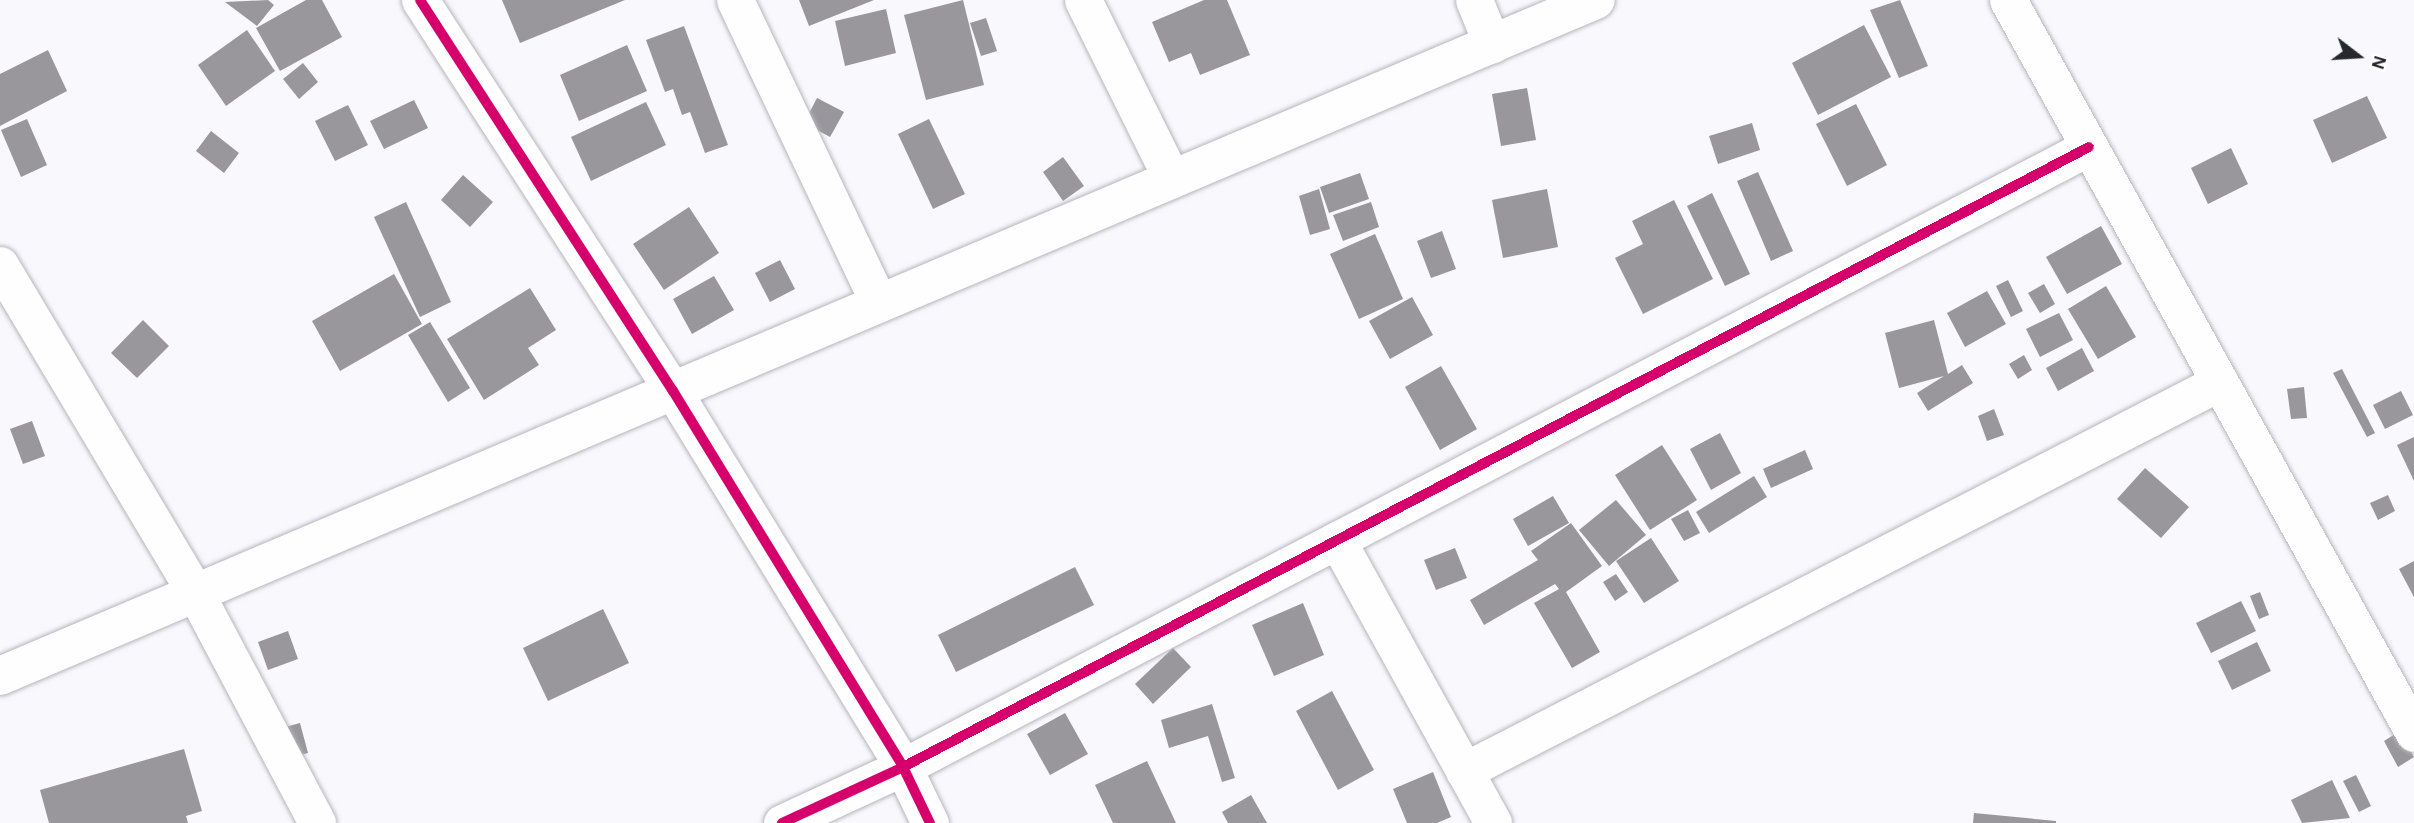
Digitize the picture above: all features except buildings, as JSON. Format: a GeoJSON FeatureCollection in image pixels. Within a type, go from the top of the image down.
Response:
{"type":"FeatureCollection","features":[{"type":"Feature","properties":{"kind":"main road"},"geometry":{"type":"LineString","coordinates":[[0,676],[1596,0]]}},
{"type":"Feature","properties":{"kind":"street"},"geometry":{"type":"LineString","coordinates":[[420,0],[673,391],[903,767],[930,823]]}},
{"type":"Feature","properties":{"kind":"street"},"geometry":{"type":"LineString","coordinates":[[735,0],[879,303]]}},
{"type":"Feature","properties":{"kind":"street"},"geometry":{"type":"LineString","coordinates":[[1083,0],[1172,179]]}},
{"type":"Feature","properties":{"kind":"street"},"geometry":{"type":"LineString","coordinates":[[1474,0],[1492,44]]}},
{"type":"Feature","properties":{"kind":"street"},"geometry":{"type":"LineString","coordinates":[[2008,0],[2414,733]]}},
{"type":"Feature","properties":{"kind":"street"},"geometry":{"type":"LineString","coordinates":[[782,823],[903,767],[2089,147]]}},
{"type":"Feature","properties":{"kind":"street"},"geometry":{"type":"LineString","coordinates":[[0,265],[196,594],[317,823]]}},
{"type":"Feature","properties":{"kind":"street"},"geometry":{"type":"LineString","coordinates":[[1464,771],[2220,382]]}},
{"type":"Feature","properties":{"kind":"street"},"geometry":{"type":"LineString","coordinates":[[1337,540],[1493,823]]}},
{"type":"Feature","properties":{"kind":"cycle path"},"geometry":{"type":"LineString","coordinates":[[420,0],[673,391],[903,767],[930,823]]}},
{"type":"Feature","properties":{"kind":"cycle path"},"geometry":{"type":"LineString","coordinates":[[782,823],[903,767],[2089,147]]}}]}
